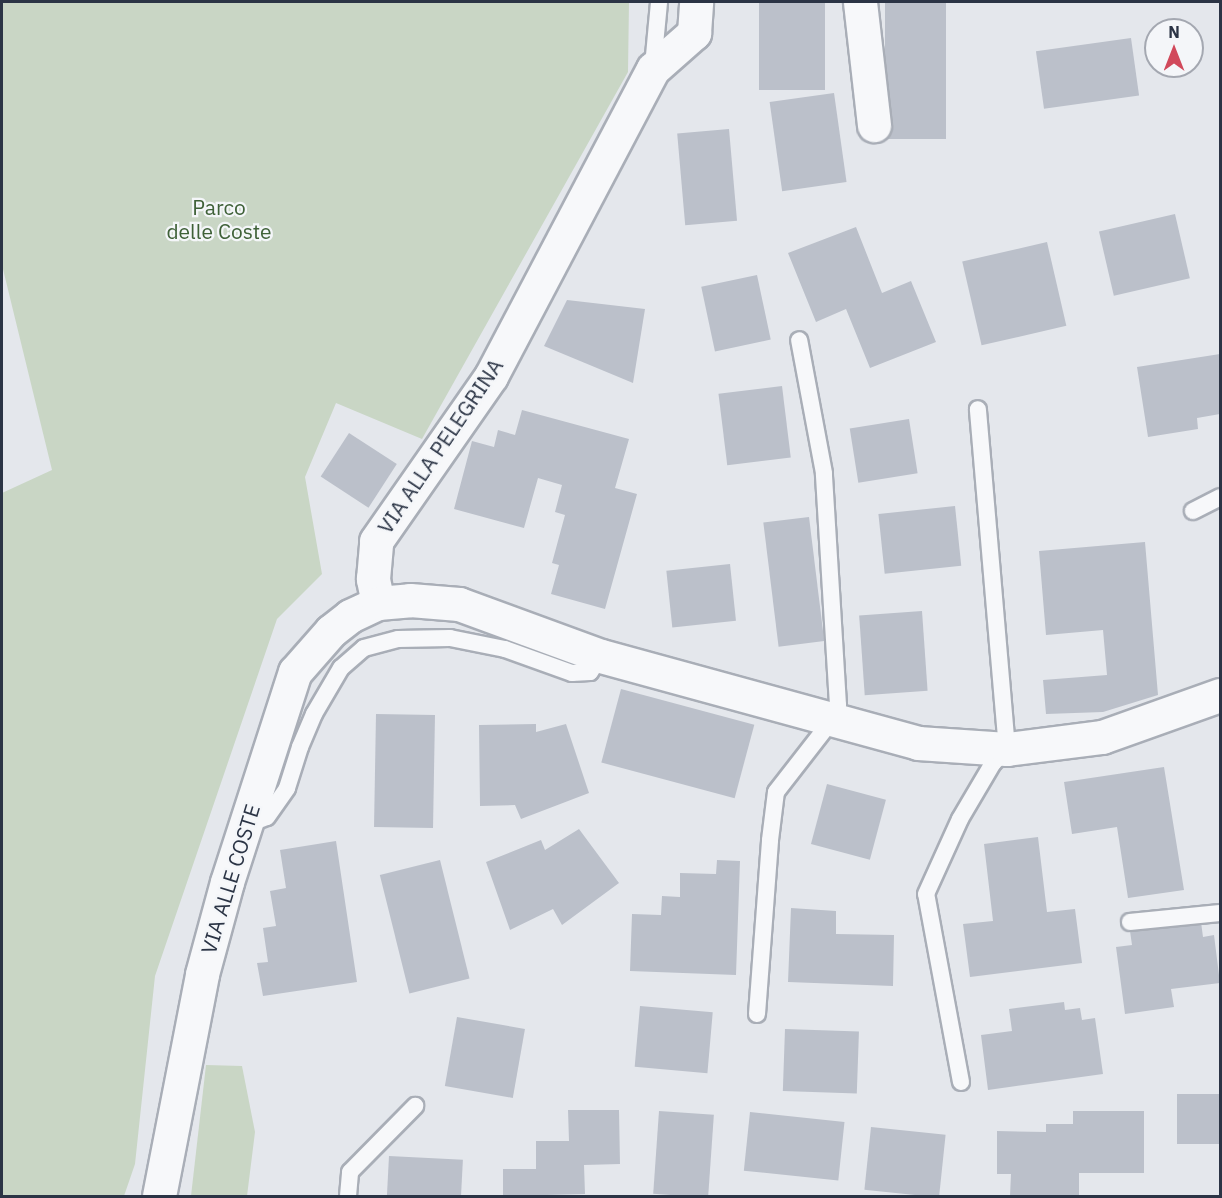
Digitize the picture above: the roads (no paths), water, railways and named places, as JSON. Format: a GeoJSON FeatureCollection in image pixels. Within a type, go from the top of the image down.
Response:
{"type":"FeatureCollection","features":[{"type":"Feature","properties":{"kind":"street","name":"VIA ALLA PELEGRINA"},"geometry":{"type":"LineString","coordinates":[[378,603],[373,579],[376,541],[491,376],[653,69],[694,33],[696,2]]}},
{"type":"Feature","properties":{"kind":"street"},"geometry":{"type":"LineString","coordinates":[[860,2],[874,125]]}},
{"type":"Feature","properties":{"kind":"street"},"geometry":{"type":"LineString","coordinates":[[378,603],[410,600],[459,604],[601,656],[918,743],[1007,749],[1102,737],[1221,695]]}},
{"type":"Feature","properties":{"kind":"street","name":"VIA ALLE COSTE"},"geometry":{"type":"LineString","coordinates":[[159,1197],[202,974],[246,825],[295,672],[331,631],[350,616],[378,603]]}},
{"type":"Feature","properties":{"kind":"lane","name":"VIA ALLA PELEGRINA"},"geometry":{"type":"LineString","coordinates":[[653,69],[659,2]]}},
{"type":"Feature","properties":{"kind":"lane"},"geometry":{"type":"LineString","coordinates":[[757,1014],[770,840],[776,792],[832,720],[838,705],[824,473],[799,340]]}},
{"type":"Feature","properties":{"kind":"lane"},"geometry":{"type":"LineString","coordinates":[[961,1082],[926,894],[960,819],[993,763],[1007,749],[978,409]]}},
{"type":"Feature","properties":{"kind":"lane"},"geometry":{"type":"LineString","coordinates":[[1193,511],[1221,497]]}},
{"type":"Feature","properties":{"kind":"lane"},"geometry":{"type":"LineString","coordinates":[[246,825],[267,817],[287,788],[300,747],[314,714],[341,668],[364,648],[398,639],[450,638],[505,649],[572,673],[590,672],[601,656]]}},
{"type":"Feature","properties":{"kind":"lane"},"geometry":{"type":"LineString","coordinates":[[1130,922],[1221,913]]}},
{"type":"Feature","properties":{"kind":"lane"},"geometry":{"type":"LineString","coordinates":[[348,1197],[350,1172],[415,1106]]}},
{"type":"Feature","properties":{"kind":"park label","name":"Parco delle Coste"},"geometry":{"type":"Point","coordinates":[219,219]}}]}
